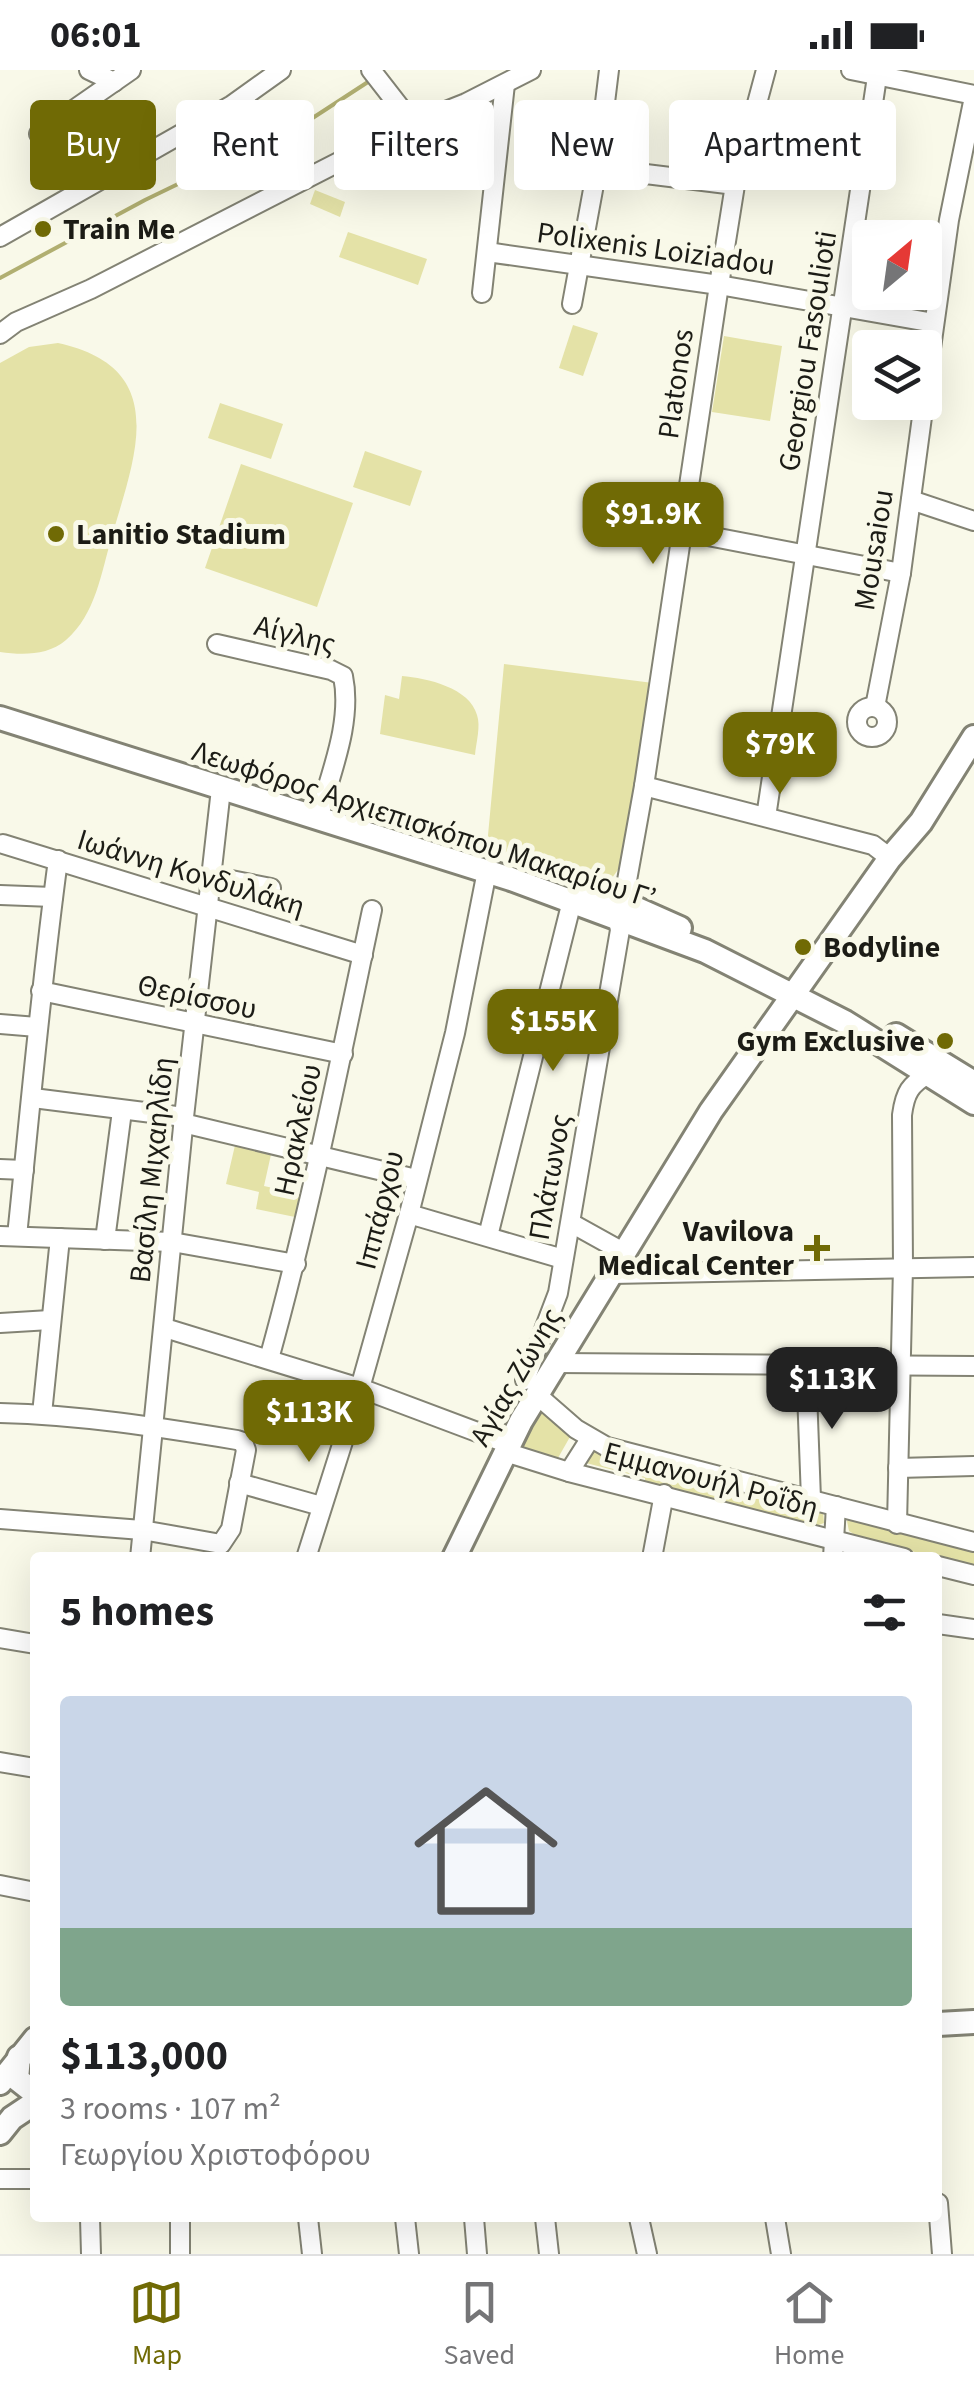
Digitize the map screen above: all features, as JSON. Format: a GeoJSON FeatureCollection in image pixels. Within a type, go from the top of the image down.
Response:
{"type":"FeatureCollection","features":[{"type":"Feature","properties":{"kind":"main road","name":"Λεωφόρος Αρχιεπισκόπου Μακαρίου Γ’"},"geometry":{"type":"LineString","coordinates":[[0,709],[222,789],[572,901],[621,903]]}},
{"type":"Feature","properties":{"kind":"main road","name":"Λεωφόρος Αρχιεπισκόπου Μακαρίου Γ’"},"geometry":{"type":"LineString","coordinates":[[0,718],[320,809],[621,903],[705,952],[802,991],[974,1083]]}},
{"type":"Feature","properties":{"kind":"main road","name":"Αγίας Ζώνης"},"geometry":{"type":"LineString","coordinates":[[802,991],[974,738]]}},
{"type":"Feature","properties":{"kind":"main road","name":"Αγίας Ζώνης"},"geometry":{"type":"LineString","coordinates":[[457,1552],[531,1388],[557,1363],[713,1109],[902,861],[910,835]]}},
{"type":"Feature","properties":{"kind":"main road","name":"Λεωφόρος Αρχιεπισκόπου Μακαρίου Γ’"},"geometry":{"type":"LineString","coordinates":[[952,1069],[974,1103]]}},
{"type":"Feature","properties":{"kind":"main road"},"geometry":{"type":"LineString","coordinates":[[942,2024],[974,2022]]}},
{"type":"Feature","properties":{"kind":"main road"},"geometry":{"type":"LineString","coordinates":[[18,2055],[0,2084],[30,2097]]}},
{"type":"Feature","properties":{"kind":"main road"},"geometry":{"type":"LineString","coordinates":[[18,2055],[17,2079],[30,2094]]}},
{"type":"Feature","properties":{"kind":"main road"},"geometry":{"type":"LineString","coordinates":[[0,2103],[30,2098]]}},
{"type":"Feature","properties":{"kind":"main road"},"geometry":{"type":"LineString","coordinates":[[0,2132],[30,2101]]}},
{"type":"Feature","properties":{"kind":"street"},"geometry":{"type":"LineString","coordinates":[[89,70],[114,82]]}},
{"type":"Feature","properties":{"kind":"street"},"geometry":{"type":"LineString","coordinates":[[88,100],[130,70]]}},
{"type":"Feature","properties":{"kind":"street"},"geometry":{"type":"LineString","coordinates":[[0,237],[200,125],[280,70]]}},
{"type":"Feature","properties":{"kind":"street"},"geometry":{"type":"LineString","coordinates":[[370,70],[394,100]]}},
{"type":"Feature","properties":{"kind":"street"},"geometry":{"type":"LineString","coordinates":[[468,100],[531,70]]}},
{"type":"Feature","properties":{"kind":"street"},"geometry":{"type":"LineString","coordinates":[[605,100],[609,70]]}},
{"type":"Feature","properties":{"kind":"street","name":"Platonos"},"geometry":{"type":"LineString","coordinates":[[758,100],[766,70]]}},
{"type":"Feature","properties":{"kind":"street"},"geometry":{"type":"LineString","coordinates":[[851,70],[877,73],[973,106],[949,220],[933,330]]}},
{"type":"Feature","properties":{"kind":"street","name":"Georgiou Fasoulioti"},"geometry":{"type":"LineString","coordinates":[[766,818],[877,73]]}},
{"type":"Feature","properties":{"kind":"street"},"geometry":{"type":"LineString","coordinates":[[482,293],[505,84]]}},
{"type":"Feature","properties":{"kind":"street"},"geometry":{"type":"LineString","coordinates":[[12,328],[334,164]]}},
{"type":"Feature","properties":{"kind":"street"},"geometry":{"type":"LineString","coordinates":[[572,304],[593,190]]}},
{"type":"Feature","properties":{"kind":"street","name":"Platonos"},"geometry":{"type":"LineString","coordinates":[[621,903],[644,786],[735,190]]}},
{"type":"Feature","properties":{"kind":"street","name":"Polixenis Loiziadou"},"geometry":{"type":"LineString","coordinates":[[487,252],[719,285],[934,323]]}},
{"type":"Feature","properties":{"kind":"street","name":"Mousaiou"},"geometry":{"type":"LineString","coordinates":[[875,707],[900,574],[922,420]]}},
{"type":"Feature","properties":{"kind":"street"},"geometry":{"type":"LineString","coordinates":[[911,500],[974,521]]}},
{"type":"Feature","properties":{"kind":"street"},"geometry":{"type":"LineString","coordinates":[[682,531],[900,574]]}},
{"type":"Feature","properties":{"kind":"street","name":"Αίγλης"},"geometry":{"type":"LineString","coordinates":[[217,644],[343,676],[346,689],[341,742],[320,809]]}},
{"type":"Feature","properties":{"kind":"street"},"geometry":{"type":"LineString","coordinates":[[644,786],[873,845],[890,858]]}},
{"type":"Feature","properties":{"kind":"street","name":"Βασίλη Μιχαηλίδη"},"geometry":{"type":"LineString","coordinates":[[140,1552],[183,1120],[222,789]]}},
{"type":"Feature","properties":{"kind":"street","name":"Ιωάννη Κονδυλάκη"},"geometry":{"type":"LineString","coordinates":[[3,844],[362,955]]}},
{"type":"Feature","properties":{"kind":"street"},"geometry":{"type":"LineString","coordinates":[[58,860],[41,991],[34,1098],[24,1170],[8,1236],[172,1242],[296,1264]]}},
{"type":"Feature","properties":{"kind":"street","name":"Ιππάρχου"},"geometry":{"type":"LineString","coordinates":[[308,1552],[360,1388],[409,1214],[454,1032],[487,871]]}},
{"type":"Feature","properties":{"kind":"street"},"geometry":{"type":"LineString","coordinates":[[211,876],[271,888]]}},
{"type":"Feature","properties":{"kind":"street"},"geometry":{"type":"LineString","coordinates":[[0,896],[53,897]]}},
{"type":"Feature","properties":{"kind":"street"},"geometry":{"type":"LineString","coordinates":[[488,1236],[572,901]]}},
{"type":"Feature","properties":{"kind":"street","name":"Πλάτωνος"},"geometry":{"type":"LineString","coordinates":[[531,1388],[558,1294],[620,930],[621,903]]}},
{"type":"Feature","properties":{"kind":"street","name":"Ηρακλείου"},"geometry":{"type":"LineString","coordinates":[[269,1359],[322,1155],[372,910]]}},
{"type":"Feature","properties":{"kind":"street","name":"Θερίσσου"},"geometry":{"type":"LineString","coordinates":[[41,991],[343,1054]]}},
{"type":"Feature","properties":{"kind":"street"},"geometry":{"type":"LineString","coordinates":[[0,1024],[38,1027]]}},
{"type":"Feature","properties":{"kind":"street"},"geometry":{"type":"LineString","coordinates":[[897,1524],[902,1114],[911,1084],[952,1069]]}},
{"type":"Feature","properties":{"kind":"street"},"geometry":{"type":"LineString","coordinates":[[34,1098],[183,1120],[416,1179]]}},
{"type":"Feature","properties":{"kind":"street"},"geometry":{"type":"LineString","coordinates":[[106,1240],[122,1111]]}},
{"type":"Feature","properties":{"kind":"street"},"geometry":{"type":"LineString","coordinates":[[0,1168],[24,1170]]}},
{"type":"Feature","properties":{"kind":"street"},"geometry":{"type":"LineString","coordinates":[[409,1214],[563,1259]]}},
{"type":"Feature","properties":{"kind":"street"},"geometry":{"type":"LineString","coordinates":[[571,1223],[625,1253]]}},
{"type":"Feature","properties":{"kind":"street"},"geometry":{"type":"LineString","coordinates":[[42,1414],[60,1238]]}},
{"type":"Feature","properties":{"kind":"street"},"geometry":{"type":"LineString","coordinates":[[612,1274],[974,1267]]}},
{"type":"Feature","properties":{"kind":"street"},"geometry":{"type":"LineString","coordinates":[[558,1294],[589,1311]]}},
{"type":"Feature","properties":{"kind":"street"},"geometry":{"type":"LineString","coordinates":[[0,1322],[50,1320]]}},
{"type":"Feature","properties":{"kind":"street","name":"Εμμανουήλ Ροΐδη"},"geometry":{"type":"LineString","coordinates":[[165,1328],[360,1388],[569,1472],[664,1494],[834,1549]]}},
{"type":"Feature","properties":{"kind":"street"},"geometry":{"type":"LineString","coordinates":[[557,1363],[974,1366]]}},
{"type":"Feature","properties":{"kind":"street"},"geometry":{"type":"LineString","coordinates":[[806,1366],[811,1500]]}},
{"type":"Feature","properties":{"kind":"street"},"geometry":{"type":"LineString","coordinates":[[531,1388],[590,1438],[644,1458],[974,1542]]}},
{"type":"Feature","properties":{"kind":"street"},"geometry":{"type":"LineString","coordinates":[[0,1413],[154,1425],[233,1439],[243,1442],[246,1450],[231,1529],[219,1544],[142,1530],[0,1519]]}},
{"type":"Feature","properties":{"kind":"street"},"geometry":{"type":"LineString","coordinates":[[569,1472],[590,1438]]}},
{"type":"Feature","properties":{"kind":"street"},"geometry":{"type":"LineString","coordinates":[[898,1468],[974,1466]]}},
{"type":"Feature","properties":{"kind":"street"},"geometry":{"type":"LineString","coordinates":[[240,1483],[321,1506]]}},
{"type":"Feature","properties":{"kind":"street"},"geometry":{"type":"LineString","coordinates":[[653,1552],[664,1494]]}},
{"type":"Feature","properties":{"kind":"street"},"geometry":{"type":"LineString","coordinates":[[834,1549],[836,1506]]}},
{"type":"Feature","properties":{"kind":"street"},"geometry":{"type":"LineString","coordinates":[[942,1567],[974,1575]]}},
{"type":"Feature","properties":{"kind":"street"},"geometry":{"type":"LineString","coordinates":[[942,1625],[974,1629]]}},
{"type":"Feature","properties":{"kind":"street"},"geometry":{"type":"LineString","coordinates":[[0,1638],[30,1643]]}},
{"type":"Feature","properties":{"kind":"street"},"geometry":{"type":"LineString","coordinates":[[0,1762],[30,1767]]}},
{"type":"Feature","properties":{"kind":"street"},"geometry":{"type":"LineString","coordinates":[[0,1886],[30,1891]]}},
{"type":"Feature","properties":{"kind":"street"},"geometry":{"type":"LineString","coordinates":[[0,2180],[30,2180]]}},
{"type":"Feature","properties":{"kind":"street"},"geometry":{"type":"LineString","coordinates":[[90,2222],[91,2254]]}},
{"type":"Feature","properties":{"kind":"street"},"geometry":{"type":"LineString","coordinates":[[180,2222],[180,2254]]}},
{"type":"Feature","properties":{"kind":"street"},"geometry":{"type":"LineString","coordinates":[[308,2222],[312,2254]]}},
{"type":"Feature","properties":{"kind":"street"},"geometry":{"type":"LineString","coordinates":[[405,2222],[409,2254]]}},
{"type":"Feature","properties":{"kind":"street"},"geometry":{"type":"LineString","coordinates":[[474,2222],[478,2254]]}},
{"type":"Feature","properties":{"kind":"street"},"geometry":{"type":"LineString","coordinates":[[545,2222],[549,2254]]}},
{"type":"Feature","properties":{"kind":"street"},"geometry":{"type":"LineString","coordinates":[[639,2222],[647,2254]]}},
{"type":"Feature","properties":{"kind":"street"},"geometry":{"type":"LineString","coordinates":[[776,2222],[781,2254]]}},
{"type":"Feature","properties":{"kind":"street"},"geometry":{"type":"LineString","coordinates":[[939,2222],[942,2254]]}},
{"type":"Feature","properties":{"kind":"shaded area"},"geometry":{"type":"Polygon","coordinates":[[[315,190],[345,202],[340,217],[310,204],[315,190]]]}},
{"type":"Feature","properties":{"kind":"shaded area"},"geometry":{"type":"Polygon","coordinates":[[[348,232],[427,259],[418,285],[339,257],[348,232]]]}},
{"type":"Feature","properties":{"kind":"shaded area"},"geometry":{"type":"Polygon","coordinates":[[[573,325],[598,333],[583,376],[559,368],[573,325]]]}},
{"type":"Feature","properties":{"kind":"shaded area"},"geometry":{"type":"Polygon","coordinates":[[[724,336],[782,346],[770,421],[712,412],[724,336]]]}},
{"type":"Feature","properties":{"kind":"shaded area","name":"Lanitio Stadium"},"geometry":{"type":"Polygon","coordinates":[[[58,343],[94,355],[118,372],[131,394],[136,419],[135,446],[101,578],[84,618],[66,640],[51,649],[26,654],[0,652],[0,363],[29,347],[58,343]]]}},
{"type":"Feature","properties":{"kind":"shaded area"},"geometry":{"type":"Polygon","coordinates":[[[220,403],[283,424],[271,459],[208,438],[220,403]]]}},
{"type":"Feature","properties":{"kind":"shaded area"},"geometry":{"type":"Polygon","coordinates":[[[365,451],[422,471],[410,506],[353,487],[365,451]]]}},
{"type":"Feature","properties":{"kind":"shaded area"},"geometry":{"type":"Polygon","coordinates":[[[241,464],[353,503],[317,607],[205,568],[241,464]]]}},
{"type":"Feature","properties":{"kind":"shaded area"},"geometry":{"type":"Polygon","coordinates":[[[504,664],[653,683],[625,860],[612,878],[593,882],[487,846],[504,664]]]}},
{"type":"Feature","properties":{"kind":"shaded area"},"geometry":{"type":"Polygon","coordinates":[[[402,676],[435,682],[466,698],[478,719],[475,755],[380,734],[385,695],[399,699],[402,676]]]}},
{"type":"Feature","properties":{"kind":"shaded area"},"geometry":{"type":"Polygon","coordinates":[[[236,1141],[272,1150],[264,1186],[300,1194],[295,1217],[256,1209],[259,1192],[226,1184],[236,1141]]]}},
{"type":"Feature","properties":{"kind":"shaded area"},"geometry":{"type":"Polygon","coordinates":[[[541,1409],[571,1435],[558,1458],[520,1448],[526,1427],[541,1409]]]}},
{"type":"Feature","properties":{"kind":"shaded area"},"geometry":{"type":"Polygon","coordinates":[[[589,1449],[823,1511],[824,1523],[816,1526],[645,1484],[645,1478],[586,1463],[589,1449]]]}},
{"type":"Feature","properties":{"kind":"shaded area"},"geometry":{"type":"Polygon","coordinates":[[[851,1518],[974,1548],[974,1567],[942,1559],[942,1552],[915,1552],[860,1538],[849,1531],[847,1521],[851,1518]]]}},
{"type":"Feature","properties":{"kind":"waterway"},"geometry":{"type":"LineString","coordinates":[[0,278],[145,200],[308,121],[371,80]]}},
{"type":"Feature","properties":{"kind":"place","name":"Train Me"},"geometry":{"type":"Point","coordinates":[43,229]}},
{"type":"Feature","properties":{"kind":"place","name":"Lanitio Stadium"},"geometry":{"type":"Point","coordinates":[56,534]}},
{"type":"Feature","properties":{"kind":"place","name":"Bodyline"},"geometry":{"type":"Point","coordinates":[803,947]}},
{"type":"Feature","properties":{"kind":"place","name":"Gym Exclusive"},"geometry":{"type":"Point","coordinates":[945,1041]}},
{"type":"Feature","properties":{"kind":"place","name":"Vavilova Medical Center"},"geometry":{"type":"Point","coordinates":[817,1248]}}]}
